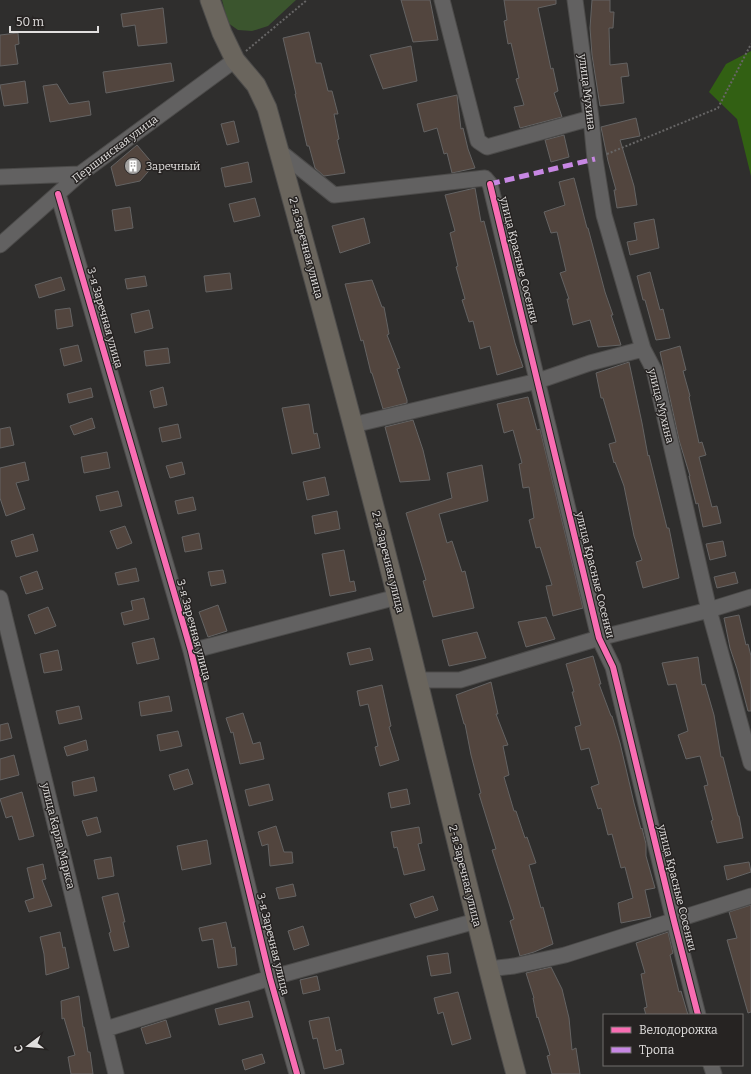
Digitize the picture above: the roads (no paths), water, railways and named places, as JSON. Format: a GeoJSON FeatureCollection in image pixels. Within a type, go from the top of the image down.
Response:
{"type":"FeatureCollection","features":[{"type":"Feature","properties":{"kind":"main road","name":"2-я Заречная улица"},"geometry":{"type":"LineString","coordinates":[[210,0],[222,33],[235,60],[256,86],[267,108],[353,425],[418,680],[488,969],[516,1074]]}},
{"type":"Feature","properties":{"kind":"street"},"geometry":{"type":"LineString","coordinates":[[442,0],[478,141],[487,148],[591,118]]}},
{"type":"Feature","properties":{"kind":"street","name":"улица Мухина"},"geometry":{"type":"LineString","coordinates":[[575,0],[595,159],[604,215],[643,349],[654,370],[709,610],[751,763]]}},
{"type":"Feature","properties":{"kind":"street","name":"Першинская улица"},"geometry":{"type":"LineString","coordinates":[[0,245],[80,174],[235,60]]}},
{"type":"Feature","properties":{"kind":"street","name":"улица Красные Сосенки"},"geometry":{"type":"LineString","coordinates":[[279,151],[334,196],[485,178],[490,184],[599,638],[613,667],[698,1014]]}},
{"type":"Feature","properties":{"kind":"street"},"geometry":{"type":"LineString","coordinates":[[0,177],[80,174]]}},
{"type":"Feature","properties":{"kind":"street","name":"3-я Заречная улица"},"geometry":{"type":"LineString","coordinates":[[58,194],[191,651],[270,978],[297,1074]]}},
{"type":"Feature","properties":{"kind":"street"},"geometry":{"type":"LineString","coordinates":[[353,425],[538,381],[590,363],[643,349]]}},
{"type":"Feature","properties":{"kind":"street"},"geometry":{"type":"LineString","coordinates":[[191,651],[397,597]]}},
{"type":"Feature","properties":{"kind":"street"},"geometry":{"type":"LineString","coordinates":[[418,680],[460,680],[599,638],[709,610],[751,597]]}},
{"type":"Feature","properties":{"kind":"street","name":"улица Карла Маркса"},"geometry":{"type":"LineString","coordinates":[[0,598],[116,1074]]}},
{"type":"Feature","properties":{"kind":"street"},"geometry":{"type":"LineString","coordinates":[[488,969],[514,966],[565,955],[751,896]]}},
{"type":"Feature","properties":{"kind":"street"},"geometry":{"type":"LineString","coordinates":[[106,1029],[270,978],[476,921]]}},
{"type":"Feature","properties":{"kind":"place","name":"Заречный"},"geometry":{"type":"Point","coordinates":[133,166]}}]}
